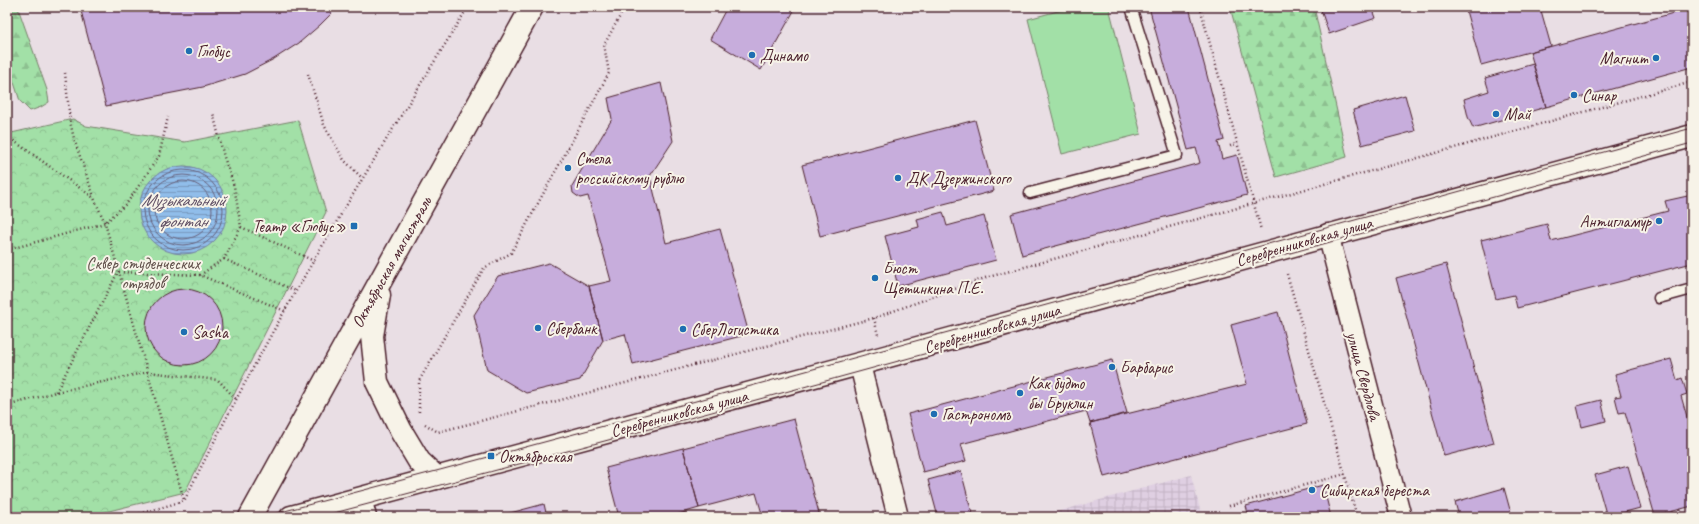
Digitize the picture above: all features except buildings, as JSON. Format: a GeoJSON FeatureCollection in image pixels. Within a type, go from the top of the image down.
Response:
{"type":"FeatureCollection","features":[{"type":"Feature","properties":{"kind":"street","name":"Октябрьская магистраль"},"geometry":{"type":"LineString","coordinates":[[250,517],[532,7]]}},
{"type":"Feature","properties":{"kind":"street","name":"Серебренниковская улица"},"geometry":{"type":"LineString","coordinates":[[291,517],[364,508],[437,478],[860,365],[1328,234],[1692,136]]}},
{"type":"Feature","properties":{"kind":"street","name":"улица Свердлова"},"geometry":{"type":"LineString","coordinates":[[1328,234],[1401,517]]}},
{"type":"Feature","properties":{"kind":"street"},"geometry":{"type":"LineString","coordinates":[[381,280],[372,336],[377,382],[401,431],[419,462],[437,478]]}},
{"type":"Feature","properties":{"kind":"street"},"geometry":{"type":"LineString","coordinates":[[860,365],[898,517]]}},
{"type":"Feature","properties":{"kind":"lane"},"geometry":{"type":"LineString","coordinates":[[1030,193],[1177,154],[1131,7]]}},
{"type":"Feature","properties":{"kind":"lane"},"geometry":{"type":"LineString","coordinates":[[1659,298],[1692,289]]}},
{"type":"Feature","properties":{"kind":"path"},"geometry":{"type":"LineString","coordinates":[[128,517],[184,501],[236,399],[296,291],[362,178],[468,7]]}},
{"type":"Feature","properties":{"kind":"path"},"geometry":{"type":"LineString","coordinates":[[419,413],[419,381],[484,268],[512,253],[609,73],[604,45],[625,7]]}},
{"type":"Feature","properties":{"kind":"path"},"geometry":{"type":"LineString","coordinates":[[1200,7],[1267,251]]}},
{"type":"Feature","properties":{"kind":"path"},"geometry":{"type":"LineString","coordinates":[[65,73],[70,121],[74,139],[94,198],[105,223],[184,501]]}},
{"type":"Feature","properties":{"kind":"path"},"geometry":{"type":"LineString","coordinates":[[308,74],[324,125],[344,160],[362,178]]}},
{"type":"Feature","properties":{"kind":"path"},"geometry":{"type":"LineString","coordinates":[[419,420],[438,432],[874,318],[985,278],[1254,205],[1692,82]]}},
{"type":"Feature","properties":{"kind":"path"},"geometry":{"type":"LineString","coordinates":[[200,275],[224,259],[241,227],[234,186],[224,157],[213,113]]}},
{"type":"Feature","properties":{"kind":"path"},"geometry":{"type":"LineString","coordinates":[[7,250],[105,223],[127,204],[159,156],[168,117]]}},
{"type":"Feature","properties":{"kind":"path"},"geometry":{"type":"LineString","coordinates":[[7,136],[94,198]]}},
{"type":"Feature","properties":{"kind":"path"},"geometry":{"type":"LineString","coordinates":[[1230,146],[1238,143]]}},
{"type":"Feature","properties":{"kind":"path"},"geometry":{"type":"LineString","coordinates":[[241,227],[314,261]]}},
{"type":"Feature","properties":{"kind":"path"},"geometry":{"type":"LineString","coordinates":[[224,259],[296,291]]}},
{"type":"Feature","properties":{"kind":"path"},"geometry":{"type":"LineString","coordinates":[[118,272],[200,275],[285,311]]}},
{"type":"Feature","properties":{"kind":"path"},"geometry":{"type":"LineString","coordinates":[[56,392],[118,272]]}},
{"type":"Feature","properties":{"kind":"path"},"geometry":{"type":"LineString","coordinates":[[1287,274],[1357,517]]}},
{"type":"Feature","properties":{"kind":"path"},"geometry":{"type":"LineString","coordinates":[[7,406],[56,392],[148,372],[218,380],[236,399]]}},
{"type":"Feature","properties":{"kind":"path"},"geometry":{"type":"LineString","coordinates":[[1230,506],[1344,474]]}},
{"type":"Feature","properties":{"kind":"shaded area"},"geometry":{"type":"Polygon","coordinates":[[[1191,475],[1202,517],[1178,517],[1177,512],[1158,517],[1038,517],[1191,475]]]}},
{"type":"Feature","properties":{"kind":"green space"},"geometry":{"type":"Polygon","coordinates":[[[7,7],[18,8],[47,90],[49,102],[30,111],[20,101],[7,61],[7,7]]]}},
{"type":"Feature","properties":{"kind":"green space"},"geometry":{"type":"Polygon","coordinates":[[[1073,7],[1109,7],[1141,134],[1062,154],[1028,19],[1073,7]]]}},
{"type":"Feature","properties":{"kind":"green space"},"geometry":{"type":"Polygon","coordinates":[[[1230,7],[1314,7],[1347,157],[1276,177],[1230,7]]]}},
{"type":"Feature","properties":{"kind":"green space","name":"Сквер студенческих отрядов"},"geometry":{"type":"Polygon","coordinates":[[[73,119],[86,126],[185,142],[298,120],[326,212],[185,492],[85,517],[7,517],[7,134],[73,119]]]}},
{"type":"Feature","properties":{"kind":"water","name":"Музыкальный фонтан"},"geometry":{"type":"Polygon","coordinates":[[[174,166],[192,166],[208,173],[220,185],[227,201],[227,219],[220,235],[208,247],[192,254],[174,254],[158,247],[146,235],[139,219],[139,201],[146,185],[158,173],[174,166]]]}},
{"type":"Feature","properties":{"kind":"tram line"},"geometry":{"type":"LineString","coordinates":[[262,517],[620,422],[1692,128]]}},
{"type":"Feature","properties":{"kind":"tram line"},"geometry":{"type":"LineString","coordinates":[[319,517],[834,379],[1692,143]]}},
{"type":"Feature","properties":{"kind":"place","name":"Глобус"},"geometry":{"type":"Point","coordinates":[189,51]}},
{"type":"Feature","properties":{"kind":"place","name":"Динамо"},"geometry":{"type":"Point","coordinates":[752,55]}},
{"type":"Feature","properties":{"kind":"place","name":"Магнит"},"geometry":{"type":"Point","coordinates":[1656,58]}},
{"type":"Feature","properties":{"kind":"place","name":"Синар"},"geometry":{"type":"Point","coordinates":[1574,95]}},
{"type":"Feature","properties":{"kind":"place","name":"Май"},"geometry":{"type":"Point","coordinates":[1496,114]}},
{"type":"Feature","properties":{"kind":"place","name":"Стела российскому рублю"},"geometry":{"type":"Point","coordinates":[568,168]}},
{"type":"Feature","properties":{"kind":"place","name":"ДК Дзержинского"},"geometry":{"type":"Point","coordinates":[898,178]}},
{"type":"Feature","properties":{"kind":"place","name":"Антигламур"},"geometry":{"type":"Point","coordinates":[1659,221]}},
{"type":"Feature","properties":{"kind":"place","name":"Театр «Глобус»"},"geometry":{"type":"Point","coordinates":[354,226]}},
{"type":"Feature","properties":{"kind":"place","name":"Бюст Щетинкина П.Е."},"geometry":{"type":"Point","coordinates":[875,278]}},
{"type":"Feature","properties":{"kind":"place","name":"Сбербанк"},"geometry":{"type":"Point","coordinates":[538,328]}},
{"type":"Feature","properties":{"kind":"place","name":"СберЛогистика"},"geometry":{"type":"Point","coordinates":[683,329]}},
{"type":"Feature","properties":{"kind":"place","name":"Sasha"},"geometry":{"type":"Point","coordinates":[184,332]}},
{"type":"Feature","properties":{"kind":"place","name":"Барбарис"},"geometry":{"type":"Point","coordinates":[1112,367]}},
{"type":"Feature","properties":{"kind":"place","name":"Как будто бы Бруклин"},"geometry":{"type":"Point","coordinates":[1020,393]}},
{"type":"Feature","properties":{"kind":"place","name":"Гастрономъ"},"geometry":{"type":"Point","coordinates":[934,414]}},
{"type":"Feature","properties":{"kind":"place","name":"Октябрьская"},"geometry":{"type":"Point","coordinates":[491,456]}},
{"type":"Feature","properties":{"kind":"place","name":"Сибирская береста"},"geometry":{"type":"Point","coordinates":[1312,490]}}]}
